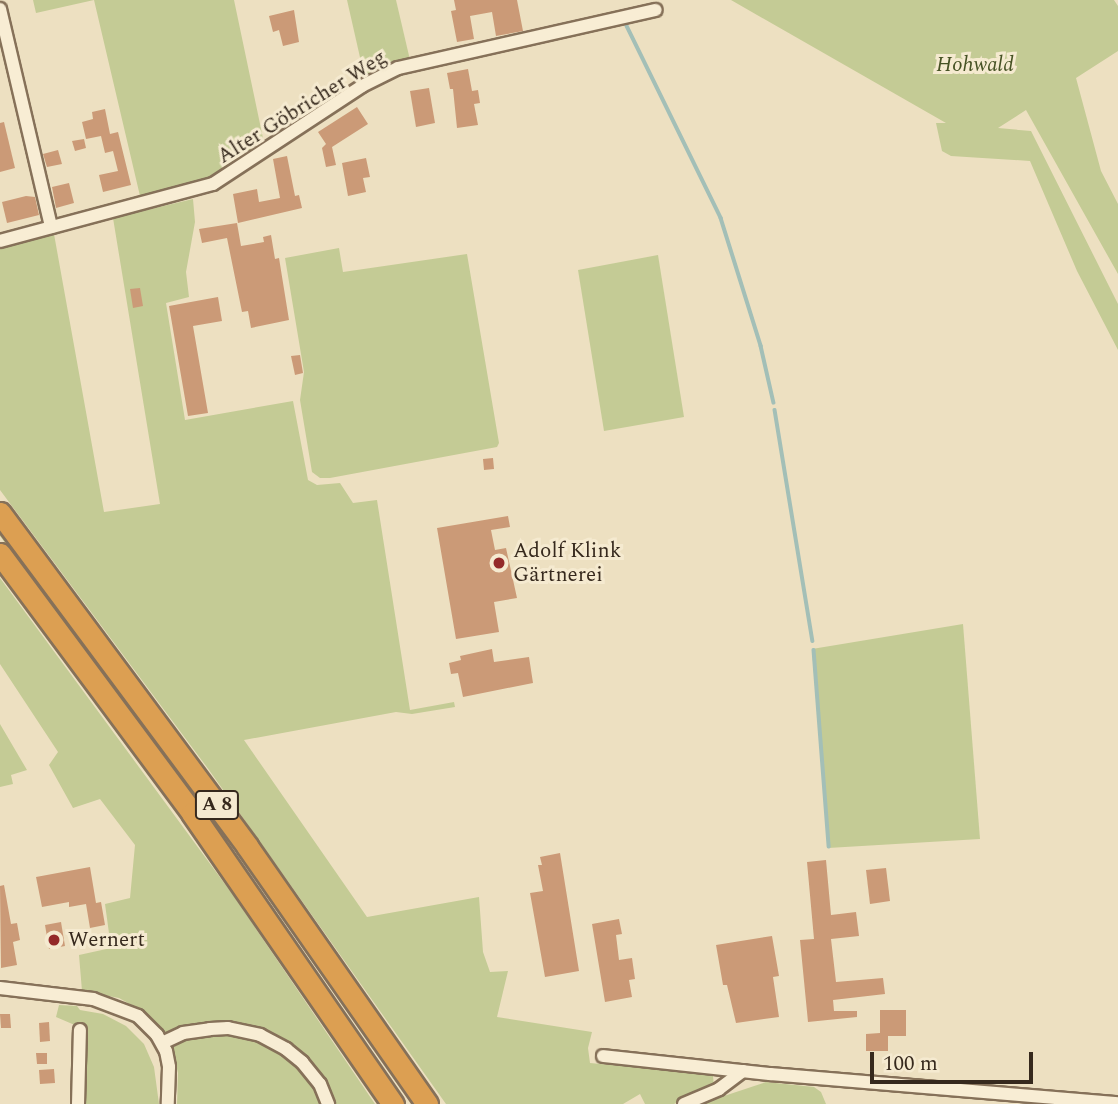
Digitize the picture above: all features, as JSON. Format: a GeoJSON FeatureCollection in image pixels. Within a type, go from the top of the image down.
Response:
{"type":"FeatureCollection","features":[{"type":"Feature","properties":{"kind":"highway","name":"A 8"},"geometry":{"type":"LineString","coordinates":[[0,513],[247,846],[427,1104]]}},
{"type":"Feature","properties":{"kind":"highway","name":"A 8"},"geometry":{"type":"LineString","coordinates":[[0,554],[192,813],[393,1104]]}},
{"type":"Feature","properties":{"kind":"street"},"geometry":{"type":"LineString","coordinates":[[0,9],[51,227]]}},
{"type":"Feature","properties":{"kind":"street","name":"Alter Göbricher Weg"},"geometry":{"type":"LineString","coordinates":[[0,241],[213,184],[362,86],[398,68],[656,10]]}},
{"type":"Feature","properties":{"kind":"street"},"geometry":{"type":"LineString","coordinates":[[0,988],[93,999],[119,1006],[144,1020],[162,1043],[169,1067],[168,1104]]}},
{"type":"Feature","properties":{"kind":"street"},"geometry":{"type":"LineString","coordinates":[[162,1043],[183,1033],[210,1029],[228,1028],[260,1035],[286,1049],[302,1062],[320,1084],[328,1104]]}},
{"type":"Feature","properties":{"kind":"street"},"geometry":{"type":"LineString","coordinates":[[78,1104],[80,1030]]}},
{"type":"Feature","properties":{"kind":"street"},"geometry":{"type":"LineString","coordinates":[[603,1056],[1118,1104]]}},
{"type":"Feature","properties":{"kind":"street"},"geometry":{"type":"LineString","coordinates":[[684,1104],[732,1081],[743,1071]]}},
{"type":"Feature","properties":{"kind":"green space"},"geometry":{"type":"Polygon","coordinates":[[[33,0],[94,0],[36,13],[33,0]]]}},
{"type":"Feature","properties":{"kind":"green space"},"geometry":{"type":"Polygon","coordinates":[[[94,0],[234,0],[264,143],[209,179],[140,196],[94,0]]]}},
{"type":"Feature","properties":{"kind":"green space"},"geometry":{"type":"Polygon","coordinates":[[[347,0],[396,0],[410,60],[368,78],[364,75],[347,0]]]}},
{"type":"Feature","properties":{"kind":"green space","name":"Hohwald"},"geometry":{"type":"Polygon","coordinates":[[[731,0],[1114,0],[1118,6],[1118,51],[1076,78],[1101,171],[1118,204],[1118,274],[1026,110],[998,128],[1031,131],[1118,304],[1118,350],[1077,271],[1030,161],[951,156],[942,151],[936,123],[946,123],[731,0]]]}},
{"type":"Feature","properties":{"kind":"green space"},"geometry":{"type":"Polygon","coordinates":[[[193,199],[195,222],[186,272],[189,297],[166,303],[185,420],[293,401],[308,480],[317,485],[340,483],[353,503],[377,500],[410,710],[454,702],[455,707],[412,714],[396,712],[244,740],[367,917],[479,897],[483,952],[490,972],[508,971],[497,1017],[592,1032],[588,1048],[590,1063],[706,1074],[713,1076],[714,1086],[674,1104],[645,1104],[640,1094],[623,1104],[446,1104],[209,770],[0,490],[0,248],[54,234],[104,512],[160,504],[113,218],[193,199]]]}},
{"type":"Feature","properties":{"kind":"green space"},"geometry":{"type":"Polygon","coordinates":[[[339,248],[343,272],[467,254],[499,443],[497,447],[330,478],[320,478],[312,472],[300,400],[304,372],[285,258],[339,248]]]}},
{"type":"Feature","properties":{"kind":"green space"},"geometry":{"type":"Polygon","coordinates":[[[658,255],[684,417],[604,431],[578,270],[658,255]]]}},
{"type":"Feature","properties":{"kind":"green space"},"geometry":{"type":"Polygon","coordinates":[[[0,531],[168,756],[236,854],[0,536],[0,531]]]}},
{"type":"Feature","properties":{"kind":"green space"},"geometry":{"type":"Polygon","coordinates":[[[0,578],[233,895],[375,1104],[333,1104],[323,1080],[308,1059],[267,1031],[230,1022],[192,1025],[168,1033],[159,1031],[144,1012],[119,998],[82,991],[79,955],[111,948],[105,904],[130,898],[135,845],[100,799],[73,808],[49,765],[58,752],[0,664],[0,578]]]}},
{"type":"Feature","properties":{"kind":"green space"},"geometry":{"type":"Polygon","coordinates":[[[963,624],[980,839],[828,848],[812,649],[963,624]]]}},
{"type":"Feature","properties":{"kind":"green space"},"geometry":{"type":"Polygon","coordinates":[[[0,724],[27,770],[11,775],[13,784],[0,787],[0,724]]]}},
{"type":"Feature","properties":{"kind":"green space"},"geometry":{"type":"Polygon","coordinates":[[[59,1005],[77,1006],[80,1010],[103,1014],[126,1026],[144,1044],[154,1067],[159,1104],[83,1104],[84,1029],[56,1017],[59,1005]]]}},
{"type":"Feature","properties":{"kind":"green space"},"geometry":{"type":"Polygon","coordinates":[[[224,1034],[254,1040],[280,1051],[301,1069],[317,1090],[322,1104],[177,1104],[178,1073],[172,1048],[186,1040],[224,1034]]]}},
{"type":"Feature","properties":{"kind":"green space"},"geometry":{"type":"Polygon","coordinates":[[[766,1082],[814,1087],[821,1092],[826,1104],[700,1104],[766,1082]]]}},
{"type":"Feature","properties":{"kind":"building"},"geometry":{"type":"Polygon","coordinates":[[[454,0],[517,0],[523,31],[496,36],[492,12],[470,16],[474,39],[457,42],[451,11],[456,10],[454,0]]]}},
{"type":"Feature","properties":{"kind":"building"},"geometry":{"type":"Polygon","coordinates":[[[294,10],[299,42],[283,46],[279,30],[273,32],[269,16],[294,10]]]}},
{"type":"Feature","properties":{"kind":"building"},"geometry":{"type":"Polygon","coordinates":[[[468,69],[472,91],[478,90],[480,103],[474,104],[478,125],[457,128],[453,89],[450,89],[447,73],[468,69]]]}},
{"type":"Feature","properties":{"kind":"building"},"geometry":{"type":"Polygon","coordinates":[[[429,88],[435,123],[416,127],[410,91],[429,88]]]}},
{"type":"Feature","properties":{"kind":"building"},"geometry":{"type":"Polygon","coordinates":[[[357,107],[368,124],[332,147],[336,165],[326,167],[322,148],[326,144],[318,132],[357,107]]]}},
{"type":"Feature","properties":{"kind":"building"},"geometry":{"type":"Polygon","coordinates":[[[105,109],[110,134],[118,132],[131,185],[103,192],[99,175],[118,171],[113,151],[105,153],[101,136],[86,139],[82,122],[93,119],[92,112],[105,109]]]}},
{"type":"Feature","properties":{"kind":"building"},"geometry":{"type":"Polygon","coordinates":[[[4,122],[15,168],[0,172],[0,123],[4,122]]]}},
{"type":"Feature","properties":{"kind":"building"},"geometry":{"type":"Polygon","coordinates":[[[84,139],[86,148],[75,151],[72,141],[84,139]]]}},
{"type":"Feature","properties":{"kind":"building"},"geometry":{"type":"Polygon","coordinates":[[[58,150],[62,164],[47,167],[43,154],[58,150]]]}},
{"type":"Feature","properties":{"kind":"building"},"geometry":{"type":"Polygon","coordinates":[[[287,156],[295,196],[299,195],[302,208],[238,223],[233,194],[257,189],[259,202],[280,198],[273,159],[287,156]]]}},
{"type":"Feature","properties":{"kind":"building"},"geometry":{"type":"Polygon","coordinates":[[[366,158],[370,177],[363,178],[366,192],[348,196],[342,163],[366,158]]]}},
{"type":"Feature","properties":{"kind":"building"},"geometry":{"type":"Polygon","coordinates":[[[69,183],[74,203],[56,208],[52,187],[69,183]]]}},
{"type":"Feature","properties":{"kind":"building"},"geometry":{"type":"Polygon","coordinates":[[[26,196],[35,197],[39,215],[7,223],[2,202],[26,196]]]}},
{"type":"Feature","properties":{"kind":"building"},"geometry":{"type":"Polygon","coordinates":[[[237,223],[241,246],[264,242],[263,237],[271,235],[275,259],[279,258],[289,320],[251,328],[248,311],[242,312],[227,238],[202,243],[199,229],[237,223]]]}},
{"type":"Feature","properties":{"kind":"building"},"geometry":{"type":"Polygon","coordinates":[[[140,288],[143,306],[133,308],[130,289],[140,288]]]}},
{"type":"Feature","properties":{"kind":"building"},"geometry":{"type":"Polygon","coordinates":[[[218,297],[222,321],[193,326],[208,413],[188,416],[169,306],[218,297]]]}},
{"type":"Feature","properties":{"kind":"building"},"geometry":{"type":"Polygon","coordinates":[[[300,355],[303,373],[295,375],[291,356],[300,355]]]}},
{"type":"Feature","properties":{"kind":"building"},"geometry":{"type":"Polygon","coordinates":[[[493,458],[494,469],[484,470],[483,459],[493,458]]]}},
{"type":"Feature","properties":{"kind":"building"},"geometry":{"type":"Polygon","coordinates":[[[508,516],[510,527],[491,530],[495,550],[506,548],[517,598],[494,602],[499,632],[456,639],[437,528],[508,516]]]}},
{"type":"Feature","properties":{"kind":"building"},"geometry":{"type":"Polygon","coordinates":[[[492,649],[494,662],[529,657],[533,683],[463,697],[458,673],[451,674],[449,663],[461,660],[460,656],[492,649]]]}},
{"type":"Feature","properties":{"kind":"building"},"geometry":{"type":"Polygon","coordinates":[[[560,853],[579,971],[545,977],[530,893],[543,891],[538,865],[542,865],[540,857],[560,853]]]}},
{"type":"Feature","properties":{"kind":"building"},"geometry":{"type":"Polygon","coordinates":[[[826,860],[831,915],[856,912],[859,936],[831,939],[836,982],[883,978],[885,994],[833,1000],[834,1011],[857,1011],[857,1017],[808,1022],[800,940],[814,939],[807,862],[826,860]]]}},
{"type":"Feature","properties":{"kind":"building"},"geometry":{"type":"Polygon","coordinates":[[[90,867],[96,903],[101,902],[105,925],[90,928],[86,904],[69,907],[69,902],[42,907],[36,877],[90,867]]]}},
{"type":"Feature","properties":{"kind":"building"},"geometry":{"type":"Polygon","coordinates":[[[886,868],[890,901],[870,904],[866,870],[886,868]]]}},
{"type":"Feature","properties":{"kind":"building"},"geometry":{"type":"Polygon","coordinates":[[[4,885],[11,924],[17,923],[20,940],[13,942],[17,965],[1,968],[0,886],[4,885]]]}},
{"type":"Feature","properties":{"kind":"building"},"geometry":{"type":"Polygon","coordinates":[[[619,919],[622,934],[616,935],[619,960],[632,958],[635,979],[629,980],[632,997],[605,1002],[592,924],[619,919]]]}},
{"type":"Feature","properties":{"kind":"building"},"geometry":{"type":"Polygon","coordinates":[[[61,922],[65,946],[49,949],[45,925],[61,922]]]}},
{"type":"Feature","properties":{"kind":"building"},"geometry":{"type":"Polygon","coordinates":[[[772,936],[779,976],[773,977],[779,1017],[736,1023],[727,985],[723,985],[716,945],[772,936]]]}},
{"type":"Feature","properties":{"kind":"building"},"geometry":{"type":"Polygon","coordinates":[[[880,1010],[906,1010],[906,1036],[888,1036],[888,1051],[866,1051],[866,1034],[880,1033],[880,1010]]]}},
{"type":"Feature","properties":{"kind":"building"},"geometry":{"type":"Polygon","coordinates":[[[0,1014],[10,1014],[11,1028],[1,1028],[0,1014]]]}},
{"type":"Feature","properties":{"kind":"building"},"geometry":{"type":"Polygon","coordinates":[[[49,1022],[50,1041],[40,1042],[39,1023],[49,1022]]]}},
{"type":"Feature","properties":{"kind":"building"},"geometry":{"type":"Polygon","coordinates":[[[36,1053],[47,1053],[47,1064],[37,1064],[36,1053]]]}},
{"type":"Feature","properties":{"kind":"building"},"geometry":{"type":"Polygon","coordinates":[[[54,1069],[55,1083],[40,1084],[39,1070],[54,1069]]]}},
{"type":"Feature","properties":{"kind":"waterway"},"geometry":{"type":"LineString","coordinates":[[627,26],[721,218],[761,346],[774,403]]}},
{"type":"Feature","properties":{"kind":"waterway"},"geometry":{"type":"LineString","coordinates":[[775,410],[813,641]]}},
{"type":"Feature","properties":{"kind":"waterway"},"geometry":{"type":"LineString","coordinates":[[814,650],[829,846]]}},
{"type":"Feature","properties":{"kind":"place","name":"Adolf Klink Gärtnerei"},"geometry":{"type":"Point","coordinates":[499,563]}},
{"type":"Feature","properties":{"kind":"place","name":"Wernert"},"geometry":{"type":"Point","coordinates":[54,940]}}]}
